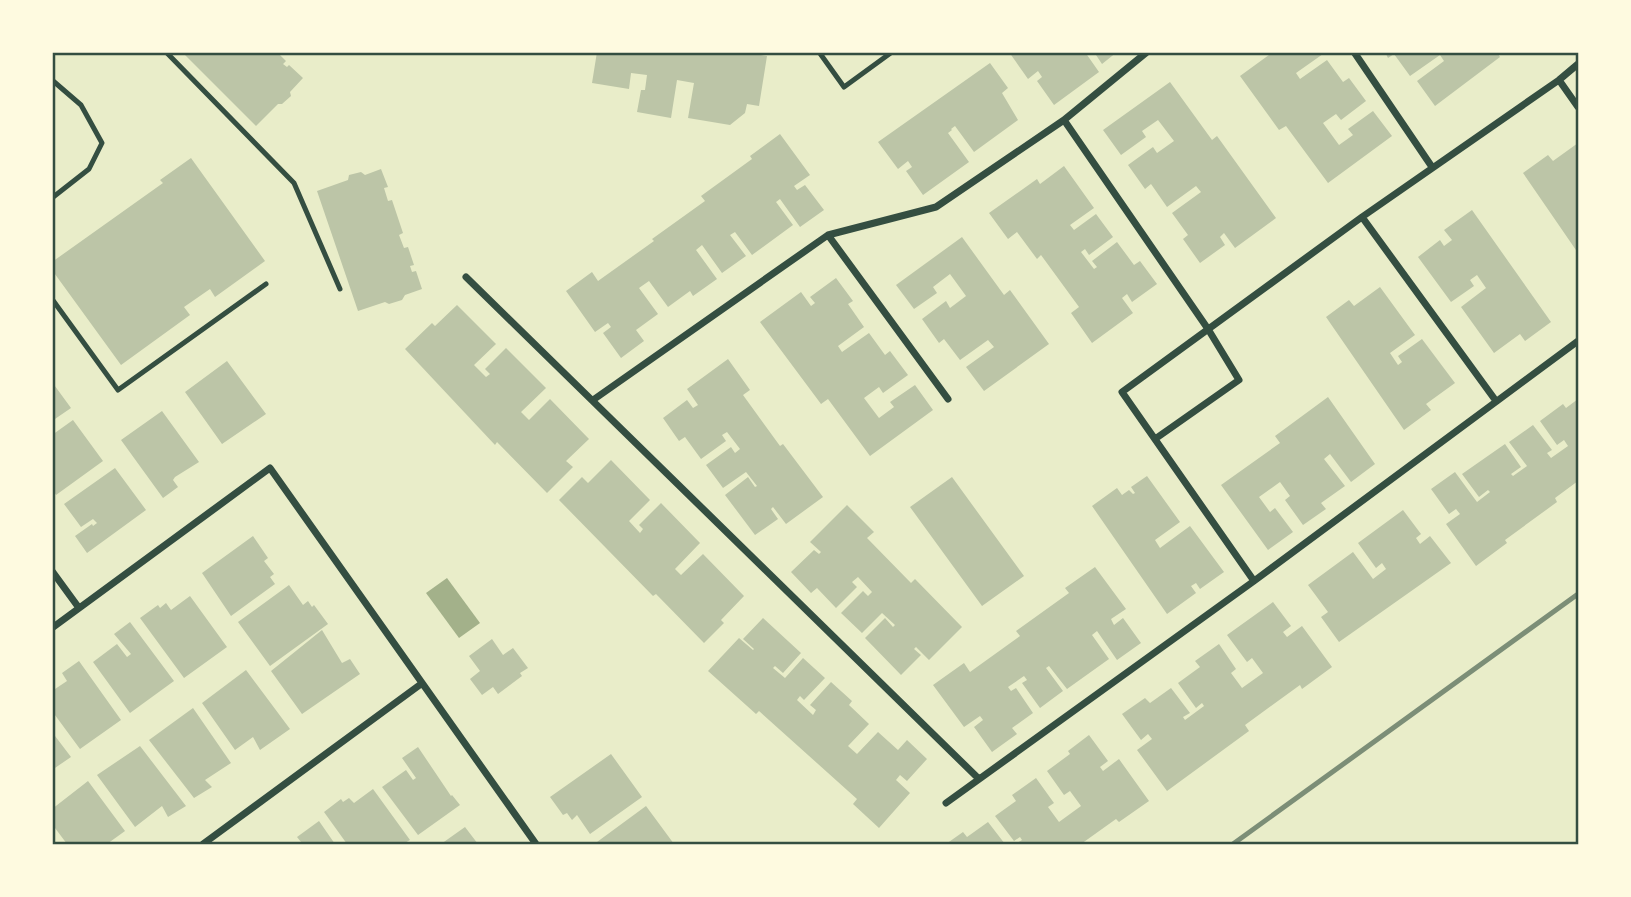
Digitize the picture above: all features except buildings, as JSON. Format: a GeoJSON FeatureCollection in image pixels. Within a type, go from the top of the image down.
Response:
{"type":"FeatureCollection","features":[{"type":"Feature","properties":{"kind":"street"},"geometry":{"type":"LineString","coordinates":[[593,400],[828,235],[936,207],[1064,120],[1147,52]]}},
{"type":"Feature","properties":{"kind":"street"},"geometry":{"type":"LineString","coordinates":[[1354,52],[1432,167]]}},
{"type":"Feature","properties":{"kind":"street"},"geometry":{"type":"LineString","coordinates":[[1254,581],[1122,392],[1578,64]]}},
{"type":"Feature","properties":{"kind":"street"},"geometry":{"type":"LineString","coordinates":[[1559,80],[1578,107]]}},
{"type":"Feature","properties":{"kind":"street"},"geometry":{"type":"LineString","coordinates":[[1064,120],[1208,329],[1239,380],[1155,439]]}},
{"type":"Feature","properties":{"kind":"street"},"geometry":{"type":"LineString","coordinates":[[1362,217],[1496,401]]}},
{"type":"Feature","properties":{"kind":"street"},"geometry":{"type":"LineString","coordinates":[[828,235],[948,399]]}},
{"type":"Feature","properties":{"kind":"street"},"geometry":{"type":"LineString","coordinates":[[466,277],[978,778]]}},
{"type":"Feature","properties":{"kind":"street"},"geometry":{"type":"LineString","coordinates":[[946,803],[1254,581],[1578,341]]}},
{"type":"Feature","properties":{"kind":"street"},"geometry":{"type":"LineString","coordinates":[[52,628],[270,468],[536,845]]}},
{"type":"Feature","properties":{"kind":"street"},"geometry":{"type":"LineString","coordinates":[[52,571],[79,608]]}},
{"type":"Feature","properties":{"kind":"street"},"geometry":{"type":"LineString","coordinates":[[203,845],[421,684]]}},
{"type":"Feature","properties":{"kind":"lane"},"geometry":{"type":"LineString","coordinates":[[166,52],[295,183],[340,289]]}},
{"type":"Feature","properties":{"kind":"lane"},"geometry":{"type":"LineString","coordinates":[[819,52],[844,87],[892,52]]}},
{"type":"Feature","properties":{"kind":"lane"},"geometry":{"type":"LineString","coordinates":[[52,80],[81,106],[102,143],[89,169],[52,198]]}},
{"type":"Feature","properties":{"kind":"lane"},"geometry":{"type":"LineString","coordinates":[[52,299],[118,390],[266,284]]}},
{"type":"Feature","properties":{"kind":"shaded area"},"geometry":{"type":"Polygon","coordinates":[[[447,578],[480,623],[459,638],[426,593],[447,578]]]}},
{"type":"Feature","properties":{"kind":"railway"},"geometry":{"type":"LineString","coordinates":[[1233,844],[1578,594]]}}]}
